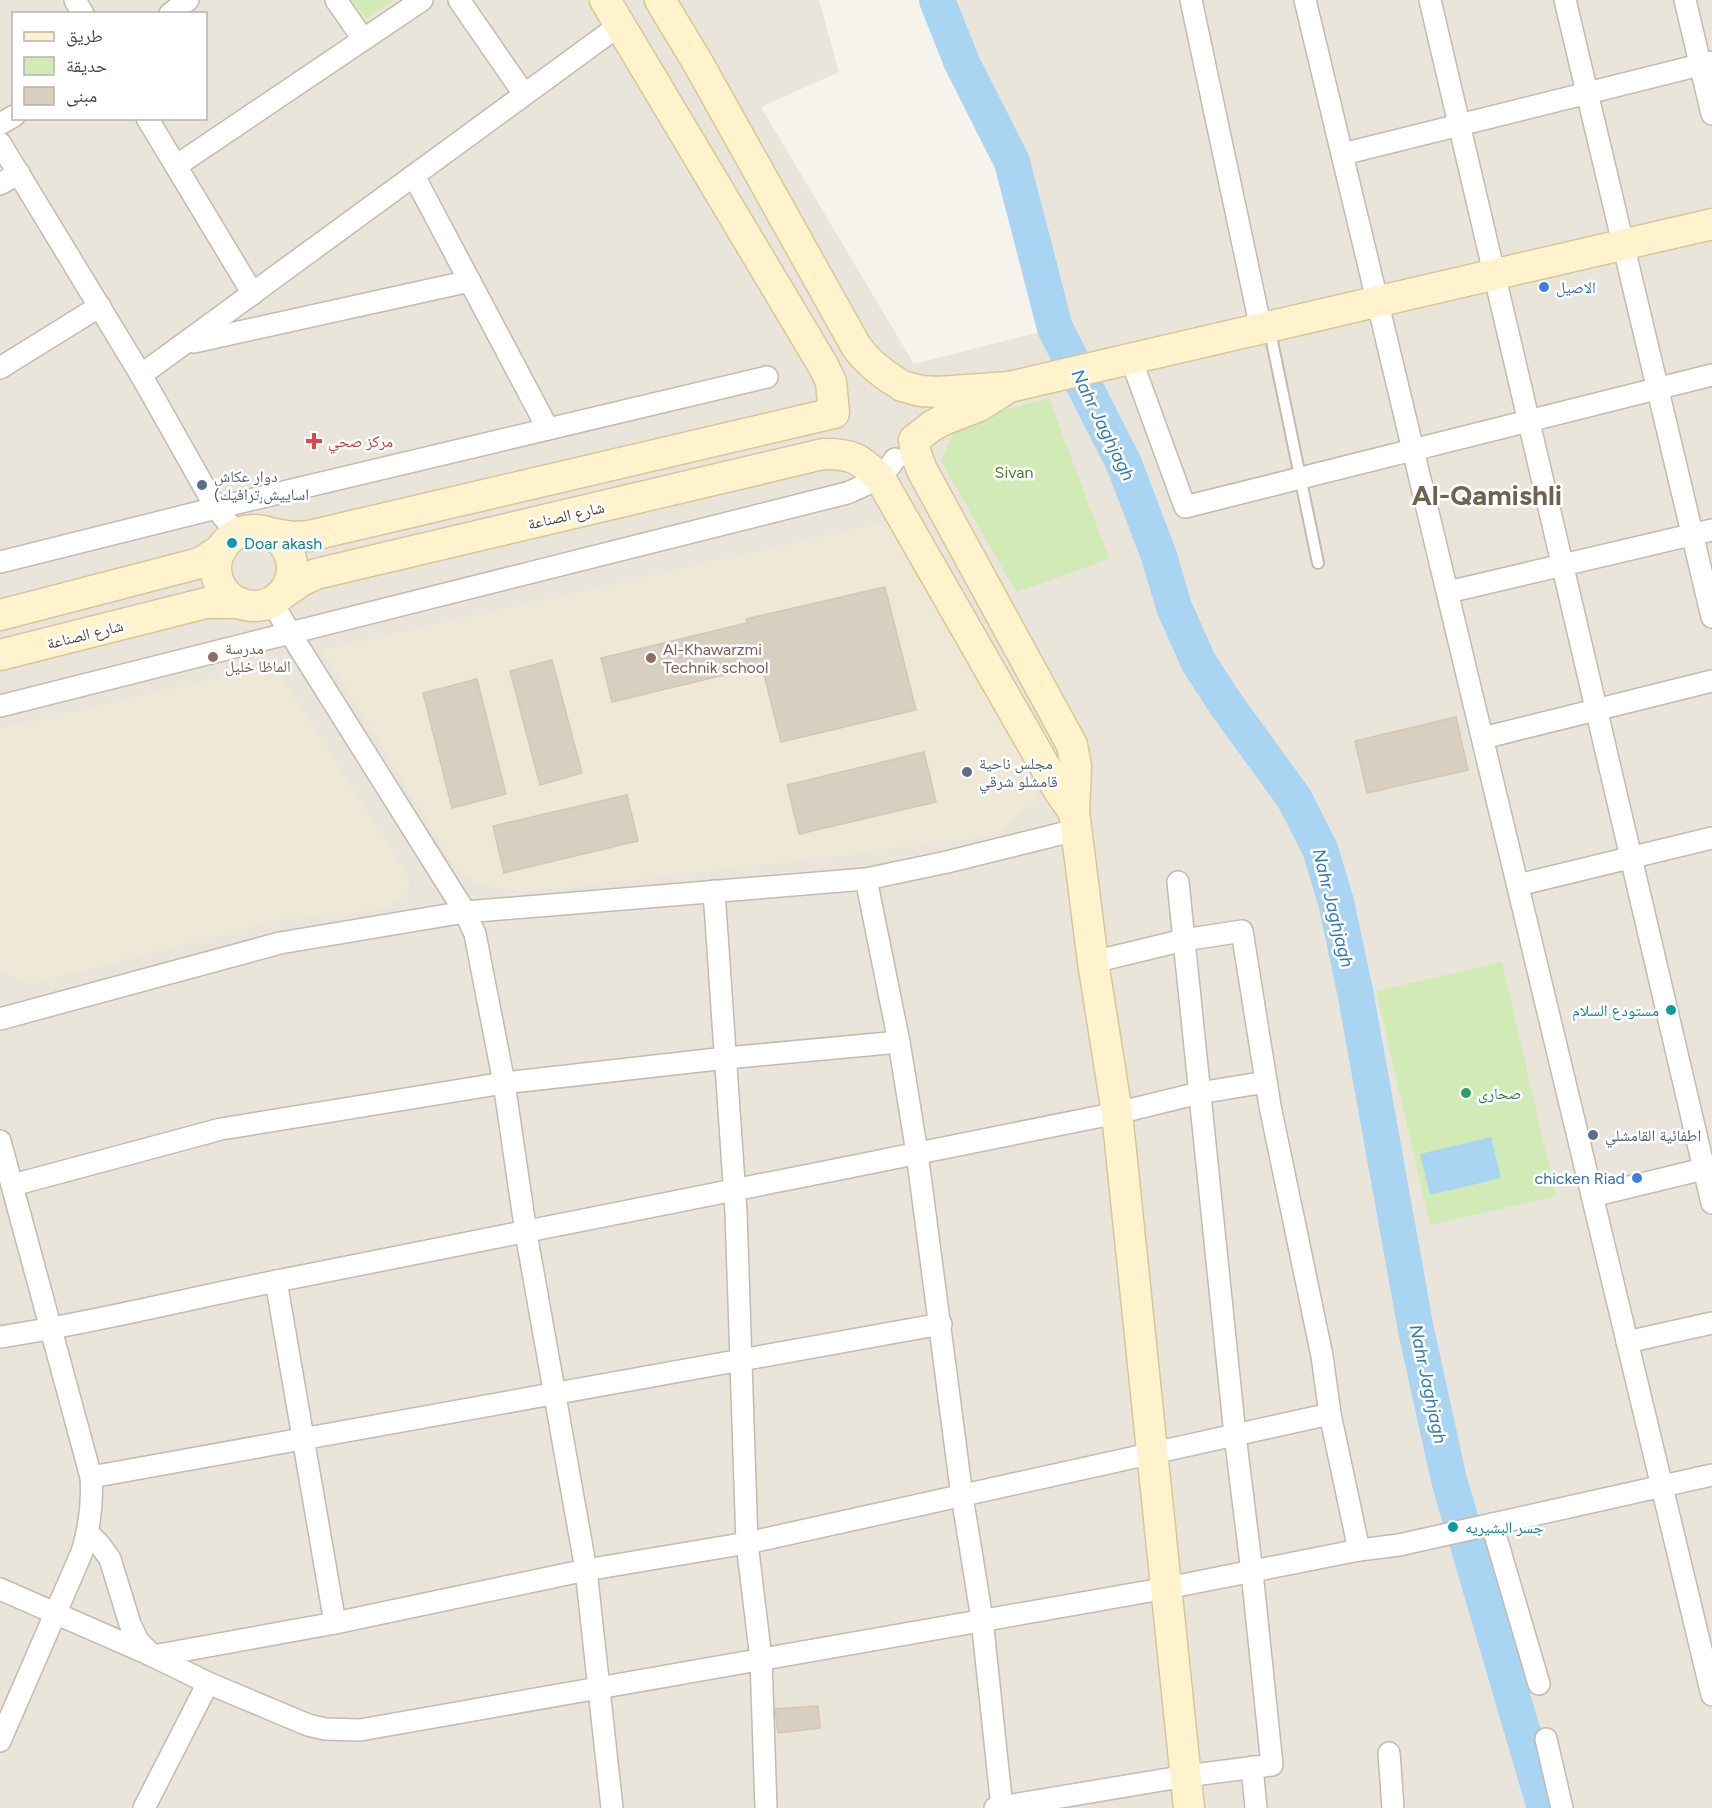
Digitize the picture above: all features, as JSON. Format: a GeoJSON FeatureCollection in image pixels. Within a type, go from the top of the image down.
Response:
{"type":"FeatureCollection","features":[{"type":"Feature","properties":{"kind":"street"},"geometry":{"type":"LineString","coordinates":[[173,12],[188,0]]}},
{"type":"Feature","properties":{"kind":"street"},"geometry":{"type":"LineString","coordinates":[[336,0],[363,39]]}},
{"type":"Feature","properties":{"kind":"street"},"geometry":{"type":"LineString","coordinates":[[176,166],[422,0]]}},
{"type":"Feature","properties":{"kind":"street"},"geometry":{"type":"LineString","coordinates":[[459,0],[524,94]]}},
{"type":"Feature","properties":{"kind":"street"},"geometry":{"type":"LineString","coordinates":[[660,0],[698,63],[856,346],[863,357],[876,369],[911,395],[917,407],[919,427],[896,459]]}},
{"type":"Feature","properties":{"kind":"street"},"geometry":{"type":"LineString","coordinates":[[1191,0],[1264,328]]}},
{"type":"Feature","properties":{"kind":"street"},"geometry":{"type":"LineString","coordinates":[[1305,0],[1662,1487],[1706,1649],[1712,1695]]}},
{"type":"Feature","properties":{"kind":"street"},"geometry":{"type":"LineString","coordinates":[[1430,0],[1631,858],[1708,1168],[1712,1203]]}},
{"type":"Feature","properties":{"kind":"street"},"geometry":{"type":"LineString","coordinates":[[1565,0],[1658,389],[1702,533],[1712,617]]}},
{"type":"Feature","properties":{"kind":"street"},"geometry":{"type":"LineString","coordinates":[[1685,0],[1706,64],[1712,114]]}},
{"type":"Feature","properties":{"kind":"street"},"geometry":{"type":"LineString","coordinates":[[141,375],[524,94],[613,12],[824,367],[831,382],[834,426],[838,439],[845,450],[856,458],[896,459],[916,454],[922,470],[1072,745],[1076,766],[1075,821],[1093,962],[1117,1113],[1189,1808]]}},
{"type":"Feature","properties":{"kind":"street"},"geometry":{"type":"LineString","coordinates":[[1343,154],[1706,64]]}},
{"type":"Feature","properties":{"kind":"street"},"geometry":{"type":"LineString","coordinates":[[148,120],[253,294]]}},
{"type":"Feature","properties":{"kind":"street"},"geometry":{"type":"LineString","coordinates":[[0,144],[141,375],[216,508],[229,542]]}},
{"type":"Feature","properties":{"kind":"street"},"geometry":{"type":"LineString","coordinates":[[0,184],[19,173]]}},
{"type":"Feature","properties":{"kind":"street"},"geometry":{"type":"LineString","coordinates":[[414,176],[548,429]]}},
{"type":"Feature","properties":{"kind":"street"},"geometry":{"type":"LineString","coordinates":[[834,413],[841,395],[857,382],[876,377],[921,391],[1009,387],[1712,224]]}},
{"type":"Feature","properties":{"kind":"street"},"geometry":{"type":"LineString","coordinates":[[184,344],[470,281]]}},
{"type":"Feature","properties":{"kind":"street"},"geometry":{"type":"LineString","coordinates":[[0,368],[100,306]]}},
{"type":"Feature","properties":{"kind":"street"},"geometry":{"type":"LineString","coordinates":[[1123,360],[1185,507],[1712,375]]}},
{"type":"Feature","properties":{"kind":"street"},"geometry":{"type":"LineString","coordinates":[[0,562],[767,376]]}},
{"type":"Feature","properties":{"kind":"street"},"geometry":{"type":"LineString","coordinates":[[0,706],[847,493],[896,459],[932,426],[979,406],[1009,387]]}},
{"type":"Feature","properties":{"kind":"street"},"geometry":{"type":"LineString","coordinates":[[0,615],[200,563],[247,531],[258,530],[293,537],[309,536],[834,413]]}},
{"type":"Feature","properties":{"kind":"street","name":"شارع الصناعة"},"geometry":{"type":"LineString","coordinates":[[276,598],[316,574],[823,454],[856,458]]}},
{"type":"Feature","properties":{"kind":"street"},"geometry":{"type":"LineString","coordinates":[[896,459],[1075,821]]}},
{"type":"Feature","properties":{"kind":"street"},"geometry":{"type":"LineString","coordinates":[[229,542],[218,559],[217,570],[224,590],[240,603],[262,605],[276,598],[287,587],[291,577],[290,555],[278,538],[269,533]]}},
{"type":"Feature","properties":{"kind":"street"},"geometry":{"type":"LineString","coordinates":[[1448,592],[1702,533]]}},
{"type":"Feature","properties":{"kind":"street"},"geometry":{"type":"LineString","coordinates":[[276,598],[290,633],[465,912],[475,934],[504,1083],[526,1233],[586,1570],[612,1808]]}},
{"type":"Feature","properties":{"kind":"street","name":"شارع الصناعة"},"geometry":{"type":"LineString","coordinates":[[0,655],[206,603],[240,603]]}},
{"type":"Feature","properties":{"kind":"street"},"geometry":{"type":"LineString","coordinates":[[1483,738],[1712,681]]}},
{"type":"Feature","properties":{"kind":"street"},"geometry":{"type":"LineString","coordinates":[[0,1019],[280,943],[465,912],[866,879],[947,862],[1075,821]]}},
{"type":"Feature","properties":{"kind":"street"},"geometry":{"type":"LineString","coordinates":[[1518,885],[1712,838]]}},
{"type":"Feature","properties":{"kind":"street"},"geometry":{"type":"LineString","coordinates":[[866,879],[899,1042],[917,1153],[962,1496],[982,1619],[999,1808],[1186,1776],[1272,1766],[1178,882]]}},
{"type":"Feature","properties":{"kind":"street"},"geometry":{"type":"LineString","coordinates":[[714,891],[734,1190],[747,1543],[761,1659],[766,1808]]}},
{"type":"Feature","properties":{"kind":"street"},"geometry":{"type":"LineString","coordinates":[[1093,962],[1184,940],[1242,931],[1266,1082],[1322,1356],[1330,1414],[1359,1550]]}},
{"type":"Feature","properties":{"kind":"street"},"geometry":{"type":"LineString","coordinates":[[13,1185],[221,1129],[504,1083],[726,1058],[899,1042]]}},
{"type":"Feature","properties":{"kind":"street"},"geometry":{"type":"LineString","coordinates":[[0,1337],[52,1329],[276,1281],[526,1233],[1117,1113],[1200,1093],[1266,1082]]}},
{"type":"Feature","properties":{"kind":"street"},"geometry":{"type":"LineString","coordinates":[[0,1141],[91,1477],[93,1497],[88,1533],[82,1552],[0,1741]]}},
{"type":"Feature","properties":{"kind":"street"},"geometry":{"type":"LineString","coordinates":[[1592,1196],[1708,1168]]}},
{"type":"Feature","properties":{"kind":"street"},"geometry":{"type":"LineString","coordinates":[[276,1281],[334,1623]]}},
{"type":"Feature","properties":{"kind":"street"},"geometry":{"type":"LineString","coordinates":[[1627,1342],[1712,1323]]}},
{"type":"Feature","properties":{"kind":"street"},"geometry":{"type":"LineString","coordinates":[[91,1477],[941,1324]]}},
{"type":"Feature","properties":{"kind":"street"},"geometry":{"type":"LineString","coordinates":[[153,1656],[334,1623],[586,1570],[747,1543],[1330,1414]]}},
{"type":"Feature","properties":{"kind":"street"},"geometry":{"type":"LineString","coordinates":[[0,1589],[153,1656],[208,1683],[308,1725],[325,1729],[360,1730],[1167,1588],[1359,1550],[1399,1545],[1712,1475]]}},
{"type":"Feature","properties":{"kind":"street"},"geometry":{"type":"LineString","coordinates":[[1482,1526],[1539,1684]]}},
{"type":"Feature","properties":{"kind":"street"},"geometry":{"type":"LineString","coordinates":[[88,1533],[110,1559],[134,1633],[138,1641],[153,1656]]}},
{"type":"Feature","properties":{"kind":"street"},"geometry":{"type":"LineString","coordinates":[[144,1808],[208,1683]]}},
{"type":"Feature","properties":{"kind":"street"},"geometry":{"type":"LineString","coordinates":[[1546,1739],[1562,1808]]}},
{"type":"Feature","properties":{"kind":"street"},"geometry":{"type":"LineString","coordinates":[[1389,1753],[1393,1808]]}},
{"type":"Feature","properties":{"kind":"street"},"geometry":{"type":"LineString","coordinates":[[1252,1767],[1256,1808]]}},
{"type":"Feature","properties":{"kind":"lane"},"geometry":{"type":"LineString","coordinates":[[1264,328],[1318,563]]}},
{"type":"Feature","properties":{"kind":"shaded area"},"geometry":{"type":"Polygon","coordinates":[[[0,0],[819,0],[839,72],[761,107],[914,364],[1055,328],[1012,162],[962,63],[937,0],[1712,0],[1712,1808],[0,1808],[0,0]]]}},
{"type":"Feature","properties":{"kind":"shaded area"},"geometry":{"type":"Polygon","coordinates":[[[887,522],[1031,768],[1028,778],[1038,797],[998,834],[836,856],[524,892],[490,886],[474,881],[461,873],[452,862],[323,650],[887,522]]]}},
{"type":"Feature","properties":{"kind":"shaded area"},"geometry":{"type":"Polygon","coordinates":[[[274,665],[408,876],[410,886],[405,897],[384,908],[279,920],[28,984],[0,969],[0,729],[274,665]]]}},
{"type":"Feature","properties":{"kind":"green space"},"geometry":{"type":"Polygon","coordinates":[[[352,0],[393,0],[366,19],[352,0]]]}},
{"type":"Feature","properties":{"kind":"green space","name":"Sivan"},"geometry":{"type":"Polygon","coordinates":[[[1049,398],[1109,559],[1016,592],[941,461],[958,422],[1049,398]]]}},
{"type":"Feature","properties":{"kind":"green space","name":"صحارى"},"geometry":{"type":"Polygon","coordinates":[[[1502,962],[1556,1196],[1430,1225],[1376,991],[1502,962]]]}},
{"type":"Feature","properties":{"kind":"water"},"geometry":{"type":"Polygon","coordinates":[[[1491,1137],[1501,1178],[1430,1195],[1420,1154],[1491,1137]]]}},
{"type":"Feature","properties":{"kind":"building"},"geometry":{"type":"Polygon","coordinates":[[[885,587],[916,710],[781,742],[763,670],[758,671],[757,667],[612,702],[601,658],[747,623],[746,619],[885,587]]]}},
{"type":"Feature","properties":{"kind":"building"},"geometry":{"type":"Polygon","coordinates":[[[552,660],[582,773],[540,785],[510,671],[552,660]]]}},
{"type":"Feature","properties":{"kind":"building"},"geometry":{"type":"Polygon","coordinates":[[[477,679],[506,794],[452,808],[423,693],[477,679]]]}},
{"type":"Feature","properties":{"kind":"building"},"geometry":{"type":"Polygon","coordinates":[[[1456,717],[1468,770],[1367,793],[1355,741],[1456,717]]]}},
{"type":"Feature","properties":{"kind":"building"},"geometry":{"type":"Polygon","coordinates":[[[924,752],[936,802],[799,834],[787,785],[924,752]]]}},
{"type":"Feature","properties":{"kind":"building"},"geometry":{"type":"Polygon","coordinates":[[[627,795],[638,841],[504,873],[493,826],[627,795]]]}},
{"type":"Feature","properties":{"kind":"building"},"geometry":{"type":"Polygon","coordinates":[[[818,1706],[820,1728],[778,1733],[775,1709],[818,1706]]]}},
{"type":"Feature","properties":{"kind":"waterway","name":"Nahr Jaghjagh"},"geometry":{"type":"LineString","coordinates":[[937,0],[962,63],[1012,162],[1055,328],[1124,464],[1159,556],[1174,607],[1199,663],[1294,798],[1320,849],[1336,902],[1355,991],[1416,1330],[1449,1480],[1545,1808]]}},
{"type":"Feature","properties":{"kind":"place","name":"الاصيل"},"geometry":{"type":"Point","coordinates":[1544,287]}},
{"type":"Feature","properties":{"kind":"place","name":"مركز صحي"},"geometry":{"type":"Point","coordinates":[314,441]}},
{"type":"Feature","properties":{"kind":"place","name":"دوار عكاش (اساييش٫ترافيك"},"geometry":{"type":"Point","coordinates":[202,485]}},
{"type":"Feature","properties":{"kind":"place","name":"Doar akash"},"geometry":{"type":"Point","coordinates":[232,543]}},
{"type":"Feature","properties":{"kind":"place","name":"مدرسة الماظا خليل"},"geometry":{"type":"Point","coordinates":[213,657]}},
{"type":"Feature","properties":{"kind":"place","name":"Al-Khawarzmi Technik school"},"geometry":{"type":"Point","coordinates":[651,658]}},
{"type":"Feature","properties":{"kind":"place","name":"مجلس ناحية قامشلو شرقي"},"geometry":{"type":"Point","coordinates":[967,772]}},
{"type":"Feature","properties":{"kind":"place","name":"مستودع السلام"},"geometry":{"type":"Point","coordinates":[1671,1010]}},
{"type":"Feature","properties":{"kind":"place","name":"صحارى"},"geometry":{"type":"Point","coordinates":[1466,1093]}},
{"type":"Feature","properties":{"kind":"place","name":"اطفائية القامشلي"},"geometry":{"type":"Point","coordinates":[1593,1135]}},
{"type":"Feature","properties":{"kind":"place","name":"chicken Riad"},"geometry":{"type":"Point","coordinates":[1637,1178]}},
{"type":"Feature","properties":{"kind":"place","name":"جسر البشيريه"},"geometry":{"type":"Point","coordinates":[1453,1527]}},
{"type":"Feature","properties":{"kind":"district","name":"Al-Qamishli"},"geometry":{"type":"Point","coordinates":[1487,495]}}]}
